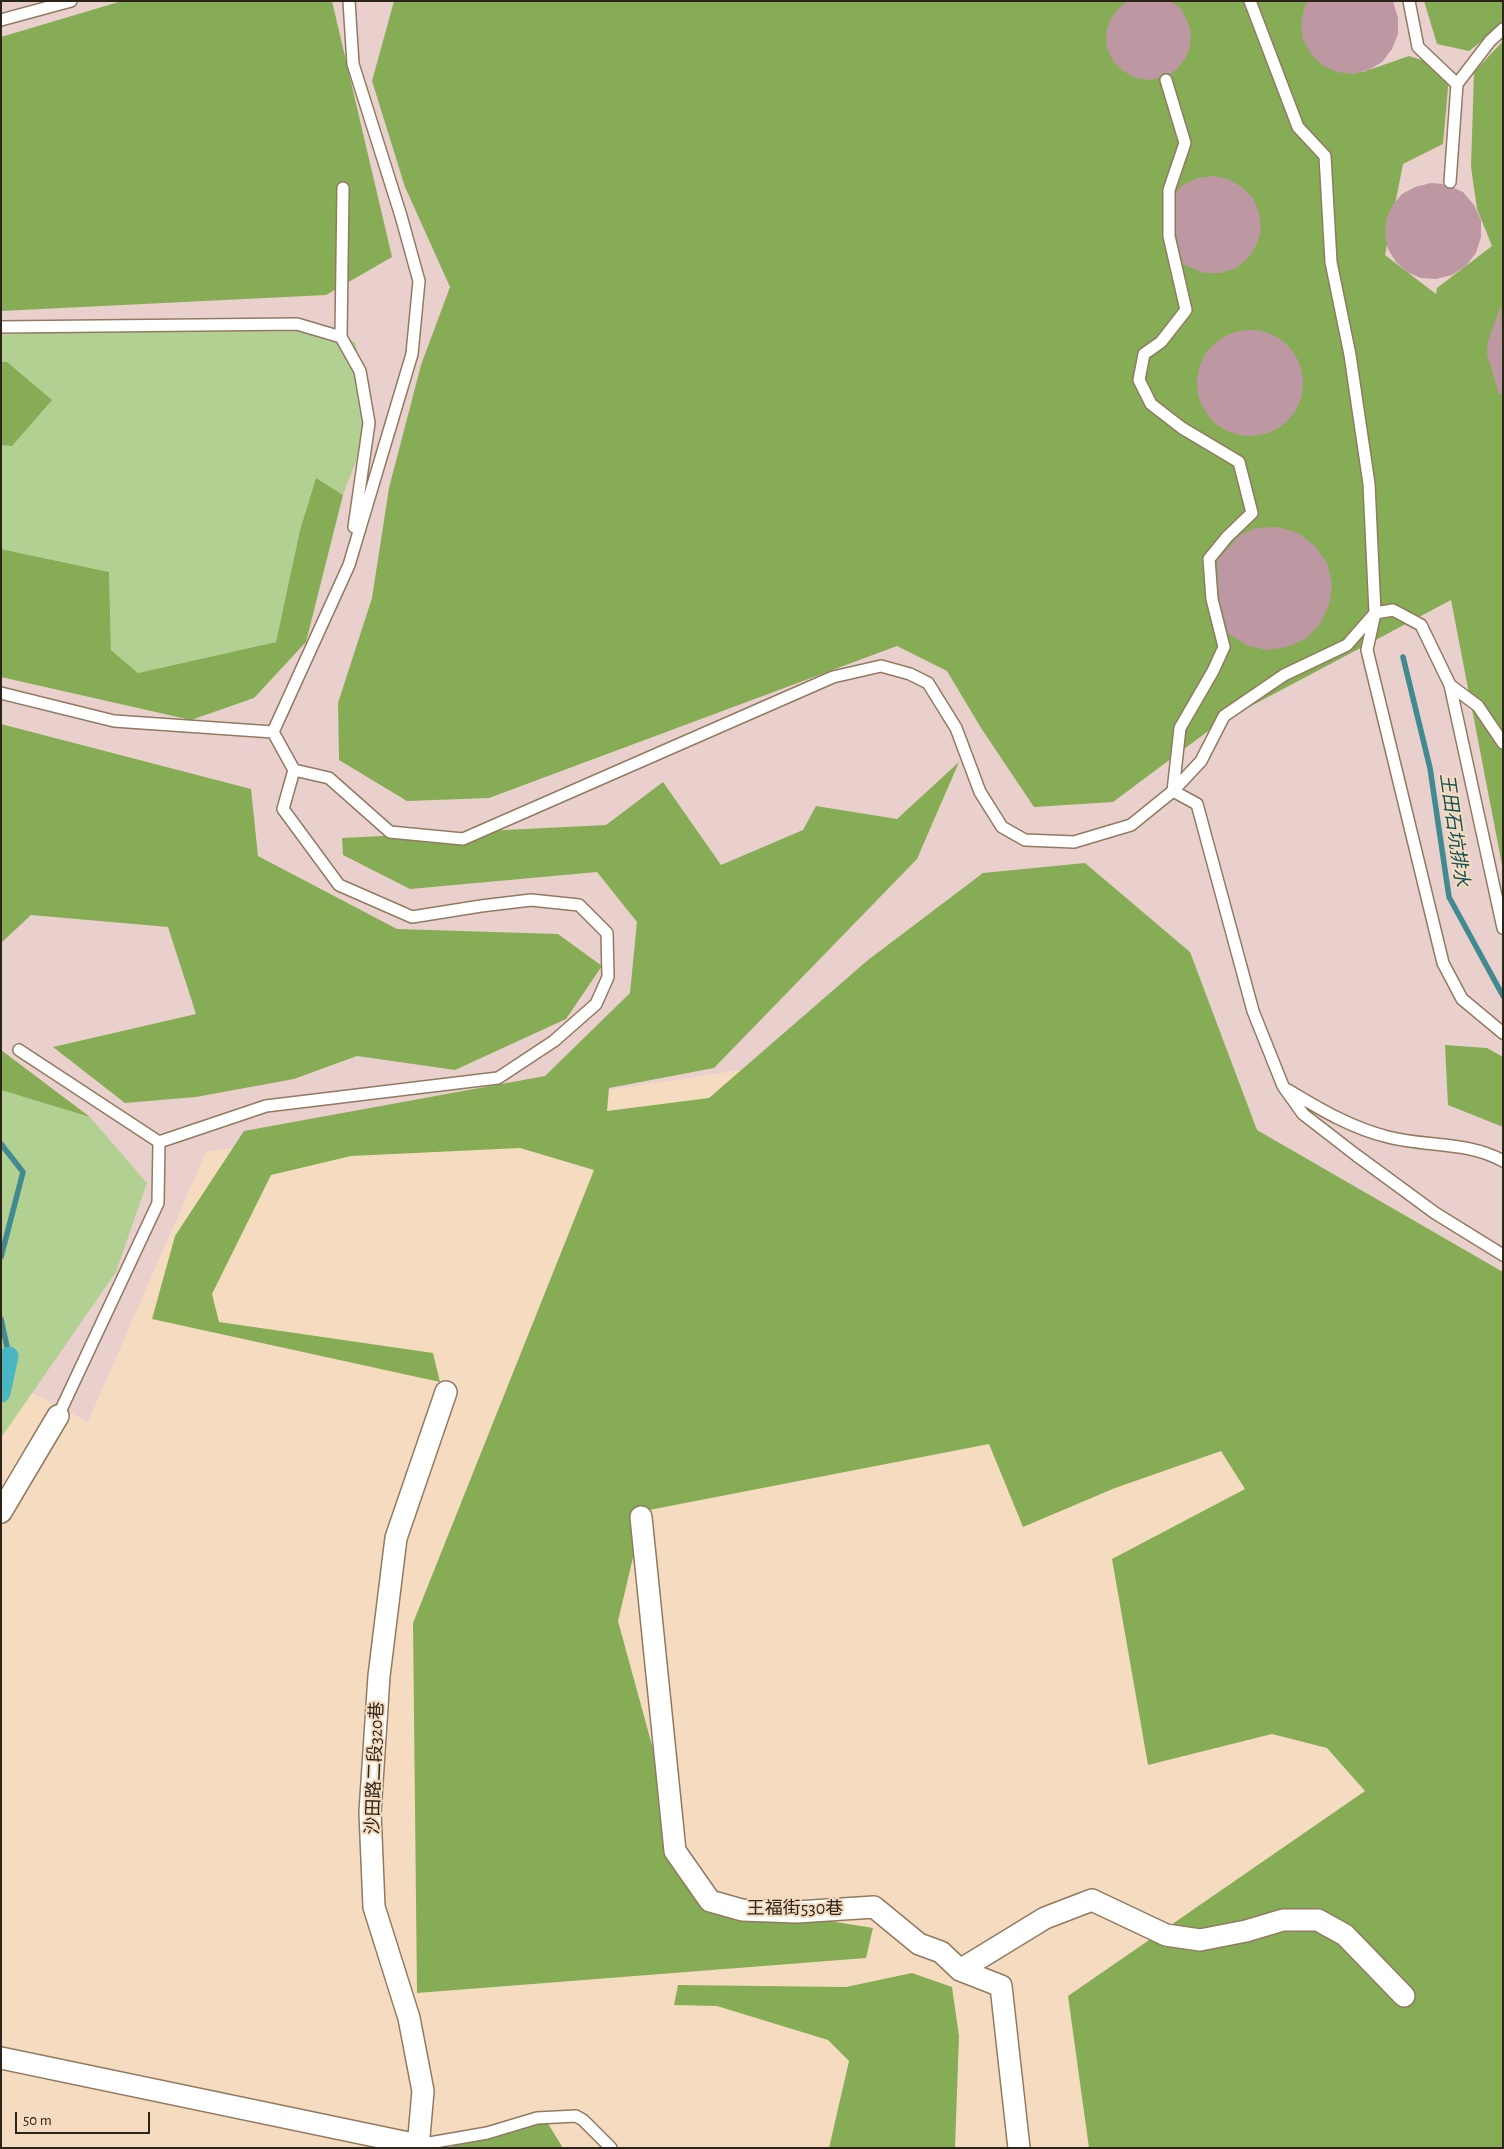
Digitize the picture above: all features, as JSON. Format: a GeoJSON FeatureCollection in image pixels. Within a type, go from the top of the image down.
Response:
{"type":"FeatureCollection","features":[{"type":"Feature","properties":{"kind":"street","name":"沙田路二段320巷"},"geometry":{"type":"LineString","coordinates":[[418,2147],[423,2091],[409,2018],[374,1907],[370,1812],[379,1676],[396,1538],[446,1392]]}},
{"type":"Feature","properties":{"kind":"street"},"geometry":{"type":"LineString","coordinates":[[1,1512],[58,1416]]}},
{"type":"Feature","properties":{"kind":"street","name":"王福街530巷"},"geometry":{"type":"LineString","coordinates":[[640,1517],[675,1851],[710,1901],[751,1910],[797,1912],[874,1907],[918,1944],[941,1952],[960,1970],[1001,1986],[1019,2148]]}},
{"type":"Feature","properties":{"kind":"street"},"geometry":{"type":"LineString","coordinates":[[960,1970],[1045,1918],[1092,1900],[1166,1935],[1200,1940],[1246,1931],[1284,1920],[1318,1920],[1345,1936],[1404,1996]]}},
{"type":"Feature","properties":{"kind":"street"},"geometry":{"type":"LineString","coordinates":[[1,2058],[418,2147]]}},
{"type":"Feature","properties":{"kind":"lane"},"geometry":{"type":"LineString","coordinates":[[1,20],[71,1]]}},
{"type":"Feature","properties":{"kind":"lane"},"geometry":{"type":"LineString","coordinates":[[273,732],[349,565],[412,354],[418,281],[401,216],[353,64],[349,1]]}},
{"type":"Feature","properties":{"kind":"lane"},"geometry":{"type":"LineString","coordinates":[[1250,1],[1298,127],[1325,156],[1332,262],[1350,355],[1369,484],[1375,613],[1367,650],[1443,963],[1462,999],[1503,1033]]}},
{"type":"Feature","properties":{"kind":"lane"},"geometry":{"type":"LineString","coordinates":[[1409,1],[1418,47],[1457,84]]}},
{"type":"Feature","properties":{"kind":"lane"},"geometry":{"type":"LineString","coordinates":[[1450,182],[1457,84],[1490,41],[1503,29]]}},
{"type":"Feature","properties":{"kind":"lane"},"geometry":{"type":"LineString","coordinates":[[1166,80],[1185,143],[1169,190],[1169,236],[1186,310],[1161,342],[1144,354],[1139,380],[1151,404],[1182,428],[1239,462],[1252,513],[1227,536],[1209,559],[1212,599],[1224,647],[1213,671],[1180,728],[1174,791]]}},
{"type":"Feature","properties":{"kind":"lane"},"geometry":{"type":"LineString","coordinates":[[344,188],[341,338],[360,371],[368,423],[349,565]]}},
{"type":"Feature","properties":{"kind":"lane"},"geometry":{"type":"LineString","coordinates":[[1,327],[297,324],[341,338]]}},
{"type":"Feature","properties":{"kind":"lane"},"geometry":{"type":"LineString","coordinates":[[294,770],[329,778],[390,832],[463,839],[833,677],[881,666],[910,674],[928,683],[956,728],[980,792],[1002,827],[1025,840],[1074,842],[1131,825],[1174,791],[1201,761],[1224,716],[1284,675],[1347,645],[1375,613],[1393,610],[1421,625],[1450,685],[1503,928]]}},
{"type":"Feature","properties":{"kind":"lane"},"geometry":{"type":"LineString","coordinates":[[1450,685],[1478,706],[1503,743]]}},
{"type":"Feature","properties":{"kind":"lane"},"geometry":{"type":"LineString","coordinates":[[1,693],[114,721],[273,732]]}},
{"type":"Feature","properties":{"kind":"lane"},"geometry":{"type":"LineString","coordinates":[[159,1142],[266,1106],[498,1078],[554,1041],[596,1004],[608,977],[607,933],[579,905],[531,900],[412,917],[339,885],[283,810],[294,770],[273,732]]}},
{"type":"Feature","properties":{"kind":"lane"},"geometry":{"type":"LineString","coordinates":[[1174,791],[1197,804],[1253,1011],[1283,1086],[1303,1114],[1435,1213],[1503,1255]]}},
{"type":"Feature","properties":{"kind":"lane"},"geometry":{"type":"LineString","coordinates":[[19,1050],[159,1142]]}},
{"type":"Feature","properties":{"kind":"lane"},"geometry":{"type":"LineString","coordinates":[[1283,1086],[1336,1119],[1388,1138],[1464,1147],[1490,1154],[1503,1162]]}},
{"type":"Feature","properties":{"kind":"lane"},"geometry":{"type":"LineString","coordinates":[[58,1416],[158,1203],[159,1142]]}},
{"type":"Feature","properties":{"kind":"lane"},"geometry":{"type":"LineString","coordinates":[[418,2147],[487,2133],[537,2118],[576,2116],[584,2120],[611,2148]]}},
{"type":"Feature","properties":{"kind":"shaded area"},"geometry":{"type":"Polygon","coordinates":[[[1,1],[1503,1],[1503,1367],[943,1039],[206,1152],[88,1422],[1,1377],[1,1]]]}},
{"type":"Feature","properties":{"kind":"green space"},"geometry":{"type":"Polygon","coordinates":[[[122,1],[332,1],[392,257],[326,295],[1,311],[1,37],[122,1]]]}},
{"type":"Feature","properties":{"kind":"green space"},"geometry":{"type":"Polygon","coordinates":[[[394,1],[1310,1],[1338,70],[1363,72],[1409,56],[1428,62],[1449,77],[1443,144],[1403,164],[1385,255],[1436,294],[1437,288],[1492,246],[1477,209],[1471,167],[1474,72],[1503,41],[1503,870],[1451,600],[1219,723],[1113,802],[1034,807],[981,728],[947,671],[897,646],[489,798],[407,801],[339,760],[338,703],[372,598],[389,488],[421,365],[450,287],[405,187],[372,81],[394,1]]]}},
{"type":"Feature","properties":{"kind":"green space"},"geometry":{"type":"Polygon","coordinates":[[[1424,1],[1503,1],[1503,24],[1469,51],[1437,44],[1424,1]]]}},
{"type":"Feature","properties":{"kind":"green space"},"geometry":{"type":"Polygon","coordinates":[[[294,318],[355,342],[374,414],[343,495],[316,479],[300,530],[276,642],[138,673],[111,650],[109,572],[1,549],[1,445],[12,446],[7,362],[1,362],[1,335],[108,327],[294,318]]]}},
{"type":"Feature","properties":{"kind":"green space"},"geometry":{"type":"Polygon","coordinates":[[[1,362],[7,362],[52,400],[12,446],[1,445],[1,362]]]}},
{"type":"Feature","properties":{"kind":"green space"},"geometry":{"type":"Polygon","coordinates":[[[316,478],[343,495],[306,642],[254,698],[191,720],[1,677],[1,549],[109,572],[111,650],[138,673],[276,642],[300,530],[316,478]]]}},
{"type":"Feature","properties":{"kind":"green space"},"geometry":{"type":"Polygon","coordinates":[[[1,724],[251,789],[258,856],[397,929],[558,934],[602,966],[566,1019],[455,1070],[357,1056],[294,1079],[196,1097],[125,1103],[53,1047],[196,1014],[168,927],[31,915],[1,943],[1,724]]]}},
{"type":"Feature","properties":{"kind":"green space"},"geometry":{"type":"Polygon","coordinates":[[[959,762],[917,859],[714,1068],[609,1088],[607,1111],[709,1098],[868,960],[983,873],[1085,863],[1190,952],[1257,1130],[1503,1272],[1503,2148],[1089,2148],[1068,1996],[1365,1791],[1327,1748],[1272,1734],[1148,1765],[1112,1559],[1245,1489],[1221,1451],[1115,1488],[1023,1527],[989,1444],[644,1511],[618,1621],[694,1899],[873,1928],[866,1958],[417,1993],[413,1623],[594,1170],[520,1148],[351,1156],[271,1175],[212,1294],[219,1322],[433,1353],[440,1382],[152,1319],[175,1236],[244,1131],[545,1076],[630,993],[637,922],[597,872],[410,889],[343,855],[342,838],[606,825],[663,782],[721,865],[803,830],[816,806],[897,819],[959,762]]]}},
{"type":"Feature","properties":{"kind":"green space"},"geometry":{"type":"Polygon","coordinates":[[[1445,1045],[1487,1048],[1503,1057],[1503,1127],[1448,1105],[1445,1045]]]}},
{"type":"Feature","properties":{"kind":"green space"},"geometry":{"type":"Polygon","coordinates":[[[1,1050],[90,1117],[1,1090],[1,1050]]]}},
{"type":"Feature","properties":{"kind":"green space"},"geometry":{"type":"Polygon","coordinates":[[[1,1090],[90,1117],[147,1183],[116,1272],[1,1438],[1,1090]]]}},
{"type":"Feature","properties":{"kind":"green space"},"geometry":{"type":"Polygon","coordinates":[[[912,1973],[952,1987],[959,2036],[955,2148],[829,2148],[849,2061],[828,2040],[717,2006],[674,2005],[678,1985],[846,1987],[912,1973]]]}},
{"type":"Feature","properties":{"kind":"green space"},"geometry":{"type":"Polygon","coordinates":[[[547,2122],[563,2148],[450,2148],[472,2131],[547,2122]]]}},
{"type":"Feature","properties":{"kind":"building"},"geometry":{"type":"Polygon","coordinates":[[[1128,1],[1170,1],[1180,8],[1187,20],[1191,33],[1190,46],[1185,59],[1170,74],[1163,73],[1159,78],[1150,80],[1136,78],[1123,71],[1113,61],[1107,48],[1106,33],[1110,20],[1119,8],[1128,1]]]}},
{"type":"Feature","properties":{"kind":"building"},"geometry":{"type":"Polygon","coordinates":[[[1308,1],[1393,1],[1398,18],[1398,34],[1392,49],[1382,62],[1369,70],[1353,74],[1337,72],[1322,65],[1311,54],[1303,40],[1301,24],[1308,1]]]}},
{"type":"Feature","properties":{"kind":"building"},"geometry":{"type":"Polygon","coordinates":[[[1213,176],[1228,179],[1242,187],[1253,198],[1259,213],[1261,229],[1257,244],[1249,257],[1236,268],[1220,273],[1204,273],[1183,264],[1176,235],[1176,192],[1183,185],[1197,178],[1213,176]]]}},
{"type":"Feature","properties":{"kind":"building"},"geometry":{"type":"Polygon","coordinates":[[[1431,183],[1443,184],[1446,188],[1454,188],[1463,192],[1474,205],[1481,220],[1481,237],[1476,253],[1466,266],[1452,275],[1436,279],[1421,278],[1407,272],[1396,262],[1388,249],[1385,235],[1386,220],[1392,206],[1402,194],[1415,187],[1431,183]]]}},
{"type":"Feature","properties":{"kind":"building"},"geometry":{"type":"Polygon","coordinates":[[[1501,305],[1503,394],[1499,394],[1487,354],[1488,341],[1501,305]]]}},
{"type":"Feature","properties":{"kind":"building"},"geometry":{"type":"Polygon","coordinates":[[[1250,330],[1270,334],[1287,346],[1299,363],[1303,383],[1299,403],[1287,420],[1270,432],[1250,436],[1230,432],[1213,420],[1201,403],[1197,383],[1201,363],[1213,346],[1230,334],[1250,330]]]}},
{"type":"Feature","properties":{"kind":"building"},"geometry":{"type":"Polygon","coordinates":[[[1278,527],[1298,533],[1315,546],[1327,563],[1332,584],[1329,605],[1320,624],[1305,639],[1287,647],[1268,650],[1248,646],[1228,633],[1219,598],[1217,561],[1240,535],[1256,528],[1278,527]]]}},
{"type":"Feature","properties":{"kind":"waterway","name":"王田石坑排水"},"geometry":{"type":"LineString","coordinates":[[1403,657],[1430,768],[1449,897],[1503,996]]}},
{"type":"Feature","properties":{"kind":"waterway"},"geometry":{"type":"LineString","coordinates":[[1,1144],[23,1172],[1,1257]]}},
{"type":"Feature","properties":{"kind":"waterway"},"geometry":{"type":"LineString","coordinates":[[1,1319],[9,1356]]}},
{"type":"Feature","properties":{"kind":"waterway"},"geometry":{"type":"LineString","coordinates":[[1,1393],[9,1356]]}}]}
